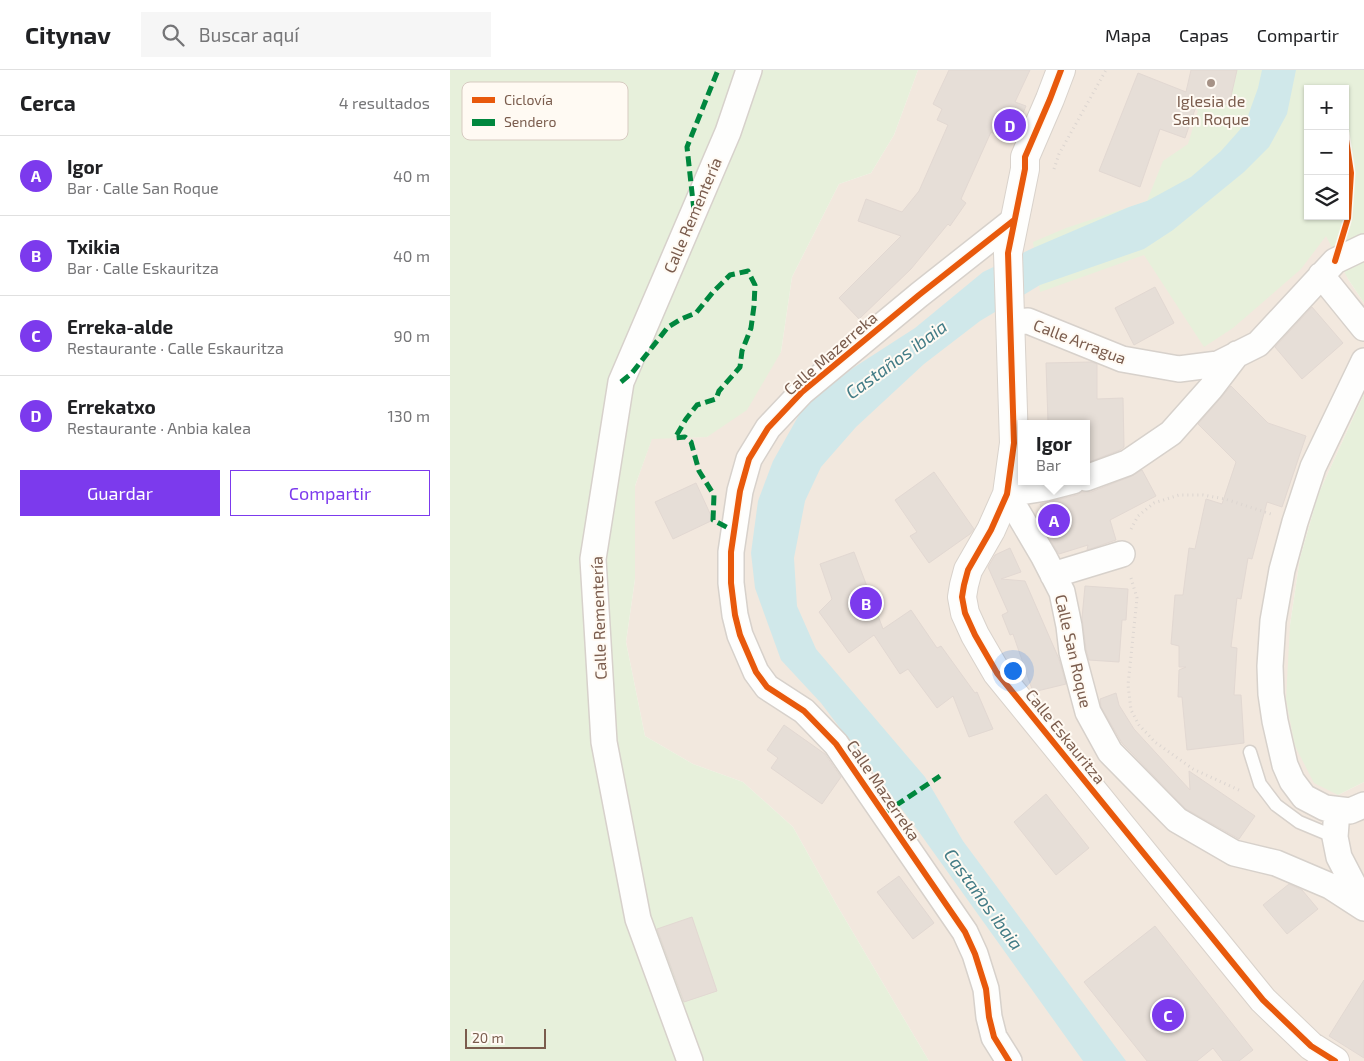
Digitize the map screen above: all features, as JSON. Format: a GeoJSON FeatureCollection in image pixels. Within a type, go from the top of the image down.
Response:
{"type":"FeatureCollection","features":[{"type":"Feature","properties":{"kind":"street","name":"Calle Rementería"},"geometry":{"type":"LineString","coordinates":[[690,1061],[636,910],[604,742],[593,559],[621,382],[728,132],[749,70]]}},
{"type":"Feature","properties":{"kind":"street","name":"Calle Eskauritza"},"geometry":{"type":"LineString","coordinates":[[1061,70],[1025,157],[1025,169],[1008,253],[1014,443],[1007,494],[991,530],[968,570],[962,597],[965,613],[975,635],[997,673],[1263,1000],[1312,1046],[1335,1061]]}},
{"type":"Feature","properties":{"kind":"street","name":"Calle Mazerreka"},"geometry":{"type":"LineString","coordinates":[[1009,1061],[994,1037],[989,1016],[986,988],[975,954],[965,932],[836,744],[804,711],[767,687],[756,672],[740,635],[735,615],[731,552],[740,491],[749,459],[768,428],[802,392],[919,295],[1014,220]]}},
{"type":"Feature","properties":{"kind":"street"},"geometry":{"type":"LineString","coordinates":[[1364,247],[1328,268],[1364,328]]}},
{"type":"Feature","properties":{"kind":"street","name":"Calle Arragua"},"geometry":{"type":"LineString","coordinates":[[1011,326],[1028,321],[1122,359],[1179,369],[1218,364],[1258,344],[1328,268]]}},
{"type":"Feature","properties":{"kind":"street","name":"Calle Arragua"},"geometry":{"type":"LineString","coordinates":[[1090,477],[1127,463],[1171,433],[1211,388],[1237,354]]}},
{"type":"Feature","properties":{"kind":"street"},"geometry":{"type":"LineString","coordinates":[[1364,362],[1313,466],[1295,522],[1282,570],[1273,621],[1270,666],[1271,694],[1275,721],[1285,765],[1292,781],[1304,797],[1325,808],[1350,811],[1364,806]]}},
{"type":"Feature","properties":{"kind":"street"},"geometry":{"type":"LineString","coordinates":[[1007,494],[1057,485]]}},
{"type":"Feature","properties":{"kind":"street","name":"Calle San Roque"},"geometry":{"type":"LineString","coordinates":[[1007,494],[1062,592],[1072,652],[1088,712],[1110,752],[1177,820],[1234,853],[1276,863],[1330,886],[1364,906]]}},
{"type":"Feature","properties":{"kind":"street"},"geometry":{"type":"LineString","coordinates":[[1053,575],[1122,554]]}},
{"type":"Feature","properties":{"kind":"street"},"geometry":{"type":"LineString","coordinates":[[1337,810],[1335,837],[1339,856],[1364,906]]}},
{"type":"Feature","properties":{"kind":"lane"},"geometry":{"type":"LineString","coordinates":[[1250,752],[1260,784],[1276,805],[1299,822],[1335,837]]}},
{"type":"Feature","properties":{"kind":"path"},"geometry":{"type":"LineString","coordinates":[[1053,171],[1059,154],[1106,70]]}},
{"type":"Feature","properties":{"kind":"path"},"geometry":{"type":"LineString","coordinates":[[1276,805],[1232,788],[1193,769],[1155,742],[1139,725],[1131,710],[1128,685],[1137,598],[1122,554],[1129,532],[1138,516],[1154,503],[1179,495],[1203,494],[1225,499],[1295,522]]}},
{"type":"Feature","properties":{"kind":"shaded area"},"geometry":{"type":"Polygon","coordinates":[[[918,70],[1333,70],[1313,85],[1304,85],[1304,220],[1331,220],[1348,279],[1364,303],[1364,394],[1318,495],[1300,558],[1290,625],[1338,795],[1364,782],[1364,1061],[929,1061],[793,827],[743,782],[693,764],[645,736],[626,642],[635,579],[635,486],[652,438],[707,437],[781,352],[792,277],[839,184],[871,173],[894,135],[918,70]]]}},
{"type":"Feature","properties":{"kind":"green space"},"geometry":{"type":"Polygon","coordinates":[[[450,70],[918,70],[894,135],[871,173],[839,184],[792,277],[781,352],[747,410],[707,437],[652,439],[635,486],[635,579],[626,642],[645,736],[693,764],[743,782],[793,827],[929,1061],[450,1061],[450,70]]]}},
{"type":"Feature","properties":{"kind":"green space"},"geometry":{"type":"Polygon","coordinates":[[[1237,70],[1364,70],[1364,303],[1348,279],[1326,236],[1301,269],[1233,328],[1204,347],[1144,255],[1040,292],[1033,242],[1066,228],[1147,201],[1163,161],[1188,144],[1198,111],[1185,95],[1229,105],[1237,70]]]}},
{"type":"Feature","properties":{"kind":"green space"},"geometry":{"type":"Polygon","coordinates":[[[1364,394],[1364,782],[1338,795],[1314,783],[1295,746],[1286,700],[1290,625],[1300,558],[1318,495],[1364,394]]]}},
{"type":"Feature","properties":{"kind":"water","name":"Castaños ibaia"},"geometry":{"type":"Polygon","coordinates":[[[1262,70],[1296,70],[1287,114],[1269,147],[1244,172],[1173,230],[1144,249],[1040,285],[980,321],[924,364],[856,427],[821,467],[805,501],[794,558],[797,606],[816,649],[925,777],[963,841],[1126,1061],[1083,1061],[919,832],[821,703],[781,660],[755,588],[751,553],[758,501],[773,461],[804,406],[853,368],[915,328],[983,272],[1033,248],[1147,201],[1191,177],[1221,151],[1245,124],[1258,88],[1262,70]]]}},
{"type":"Feature","properties":{"kind":"building"},"geometry":{"type":"Polygon","coordinates":[[[949,70],[1030,70],[1015,102],[1026,106],[1011,141],[991,132],[961,199],[966,203],[950,226],[948,224],[911,269],[859,319],[839,298],[901,236],[858,221],[866,199],[902,212],[919,191],[948,125],[937,120],[942,109],[933,104],[949,70]]]}},
{"type":"Feature","properties":{"kind":"building"},"geometry":{"type":"Polygon","coordinates":[[[1191,70],[1237,70],[1229,105],[1199,98],[1185,138],[1160,129],[1140,187],[1099,171],[1138,73],[1186,92],[1191,70]]]}},
{"type":"Feature","properties":{"kind":"building"},"geometry":{"type":"Polygon","coordinates":[[[1155,287],[1174,323],[1134,345],[1115,308],[1155,287]]]}},
{"type":"Feature","properties":{"kind":"building"},"geometry":{"type":"Polygon","coordinates":[[[1312,307],[1343,343],[1302,379],[1275,347],[1312,307]]]}},
{"type":"Feature","properties":{"kind":"building"},"geometry":{"type":"Polygon","coordinates":[[[1091,362],[1097,364],[1097,399],[1123,398],[1124,447],[1090,461],[1090,420],[1048,420],[1046,363],[1091,362]]]}},
{"type":"Feature","properties":{"kind":"building"},"geometry":{"type":"Polygon","coordinates":[[[1231,386],[1268,423],[1306,436],[1282,507],[1267,502],[1252,559],[1248,558],[1241,599],[1237,598],[1231,647],[1237,648],[1234,695],[1241,695],[1244,743],[1187,750],[1182,697],[1178,697],[1179,670],[1186,667],[1179,667],[1179,646],[1171,644],[1175,595],[1183,595],[1189,548],[1195,549],[1206,499],[1222,504],[1236,462],[1198,424],[1231,386]]]}},
{"type":"Feature","properties":{"kind":"building"},"geometry":{"type":"Polygon","coordinates":[[[1142,470],[1156,496],[1110,520],[1116,540],[1087,550],[1088,545],[1059,554],[1051,541],[1040,504],[1077,495],[1082,492],[1091,492],[1132,476],[1142,470]]]}},
{"type":"Feature","properties":{"kind":"building"},"geometry":{"type":"Polygon","coordinates":[[[934,472],[974,529],[970,534],[929,563],[910,536],[917,532],[895,500],[934,472]]]}},
{"type":"Feature","properties":{"kind":"building"},"geometry":{"type":"Polygon","coordinates":[[[696,483],[713,520],[673,539],[655,502],[696,483]]]}},
{"type":"Feature","properties":{"kind":"building"},"geometry":{"type":"Polygon","coordinates":[[[1010,548],[1021,572],[1001,579],[1025,581],[1059,659],[1066,684],[1033,692],[1013,634],[1010,635],[1002,615],[1008,612],[988,567],[995,555],[1010,548]]]}},
{"type":"Feature","properties":{"kind":"building"},"geometry":{"type":"Polygon","coordinates":[[[854,552],[883,629],[911,610],[937,648],[941,646],[975,693],[977,692],[993,729],[969,737],[953,696],[937,708],[908,669],[900,674],[874,635],[849,653],[819,612],[832,599],[820,564],[854,552]]]}},
{"type":"Feature","properties":{"kind":"building"},"geometry":{"type":"Polygon","coordinates":[[[1085,586],[1128,589],[1126,620],[1122,620],[1119,662],[1089,660],[1082,618],[1085,586]]]}},
{"type":"Feature","properties":{"kind":"building"},"geometry":{"type":"Polygon","coordinates":[[[1116,693],[1119,705],[1134,729],[1190,790],[1189,771],[1255,816],[1239,839],[1186,809],[1122,743],[1101,707],[1100,699],[1116,693]]]}},
{"type":"Feature","properties":{"kind":"building"},"geometry":{"type":"Polygon","coordinates":[[[784,725],[825,754],[841,777],[822,804],[771,768],[778,758],[767,750],[784,725]]]}},
{"type":"Feature","properties":{"kind":"building"},"geometry":{"type":"Polygon","coordinates":[[[1046,794],[1089,848],[1056,875],[1014,822],[1046,794]]]}},
{"type":"Feature","properties":{"kind":"building"},"geometry":{"type":"Polygon","coordinates":[[[899,876],[934,923],[913,939],[877,892],[899,876]]]}},
{"type":"Feature","properties":{"kind":"building"},"geometry":{"type":"Polygon","coordinates":[[[1289,884],[1302,890],[1318,909],[1287,934],[1263,905],[1289,884]]]}},
{"type":"Feature","properties":{"kind":"building"},"geometry":{"type":"Polygon","coordinates":[[[692,917],[717,991],[684,1002],[657,929],[692,917]]]}},
{"type":"Feature","properties":{"kind":"building"},"geometry":{"type":"Polygon","coordinates":[[[1155,926],[1253,1050],[1239,1061],[1223,1061],[1213,1048],[1197,1061],[1147,1061],[1084,982],[1155,926]]]}},
{"type":"Feature","properties":{"kind":"building"},"geometry":{"type":"Polygon","coordinates":[[[1364,980],[1364,1058],[1329,1036],[1364,980]]]}},
{"type":"Feature","properties":{"kind":"marked path"},"geometry":{"type":"LineString","coordinates":[[694,211],[687,147],[718,70]]}},
{"type":"Feature","properties":{"kind":"marked path"},"geometry":{"type":"LineString","coordinates":[[621,382],[632,373],[668,327],[696,313],[730,275],[748,271],[755,285],[754,306],[751,328],[742,351],[740,367],[719,391],[716,399],[697,405],[675,438],[685,437],[691,442],[699,471],[714,495],[713,520],[734,531]]}},
{"type":"Feature","properties":{"kind":"marked path"},"geometry":{"type":"LineString","coordinates":[[883,814],[940,776]]}},
{"type":"Feature","properties":{"kind":"cycle path"},"geometry":{"type":"LineString","coordinates":[[1061,70],[1025,157],[1025,169],[1008,253],[1014,443],[1007,494],[991,530],[968,570],[962,597],[965,613],[975,635],[997,673],[1263,1000],[1311,1046],[1335,1061]]}},
{"type":"Feature","properties":{"kind":"cycle path"},"geometry":{"type":"LineString","coordinates":[[1335,261],[1348,218],[1351,173],[1349,160]]}},
{"type":"Feature","properties":{"kind":"cycle path"},"geometry":{"type":"LineString","coordinates":[[1009,1061],[994,1037],[989,1017],[986,989],[975,954],[965,932],[836,744],[804,711],[767,687],[756,672],[740,635],[735,615],[731,583],[731,552],[740,491],[749,459],[768,428],[802,392],[919,295],[1014,220]]}},
{"type":"Feature","properties":{"kind":"place","name":"Iglesia de San Roque"},"geometry":{"type":"Point","coordinates":[1211,83]}},
{"type":"Feature","properties":{"kind":"place","name":"Errekatxo"},"geometry":{"type":"Point","coordinates":[1010,125]}},
{"type":"Feature","properties":{"kind":"place","name":"Igor"},"geometry":{"type":"Point","coordinates":[1054,520]}},
{"type":"Feature","properties":{"kind":"place","name":"Txikia"},"geometry":{"type":"Point","coordinates":[866,603]}},
{"type":"Feature","properties":{"kind":"place","name":"Erreka-alde"},"geometry":{"type":"Point","coordinates":[1168,1015]}}]}
